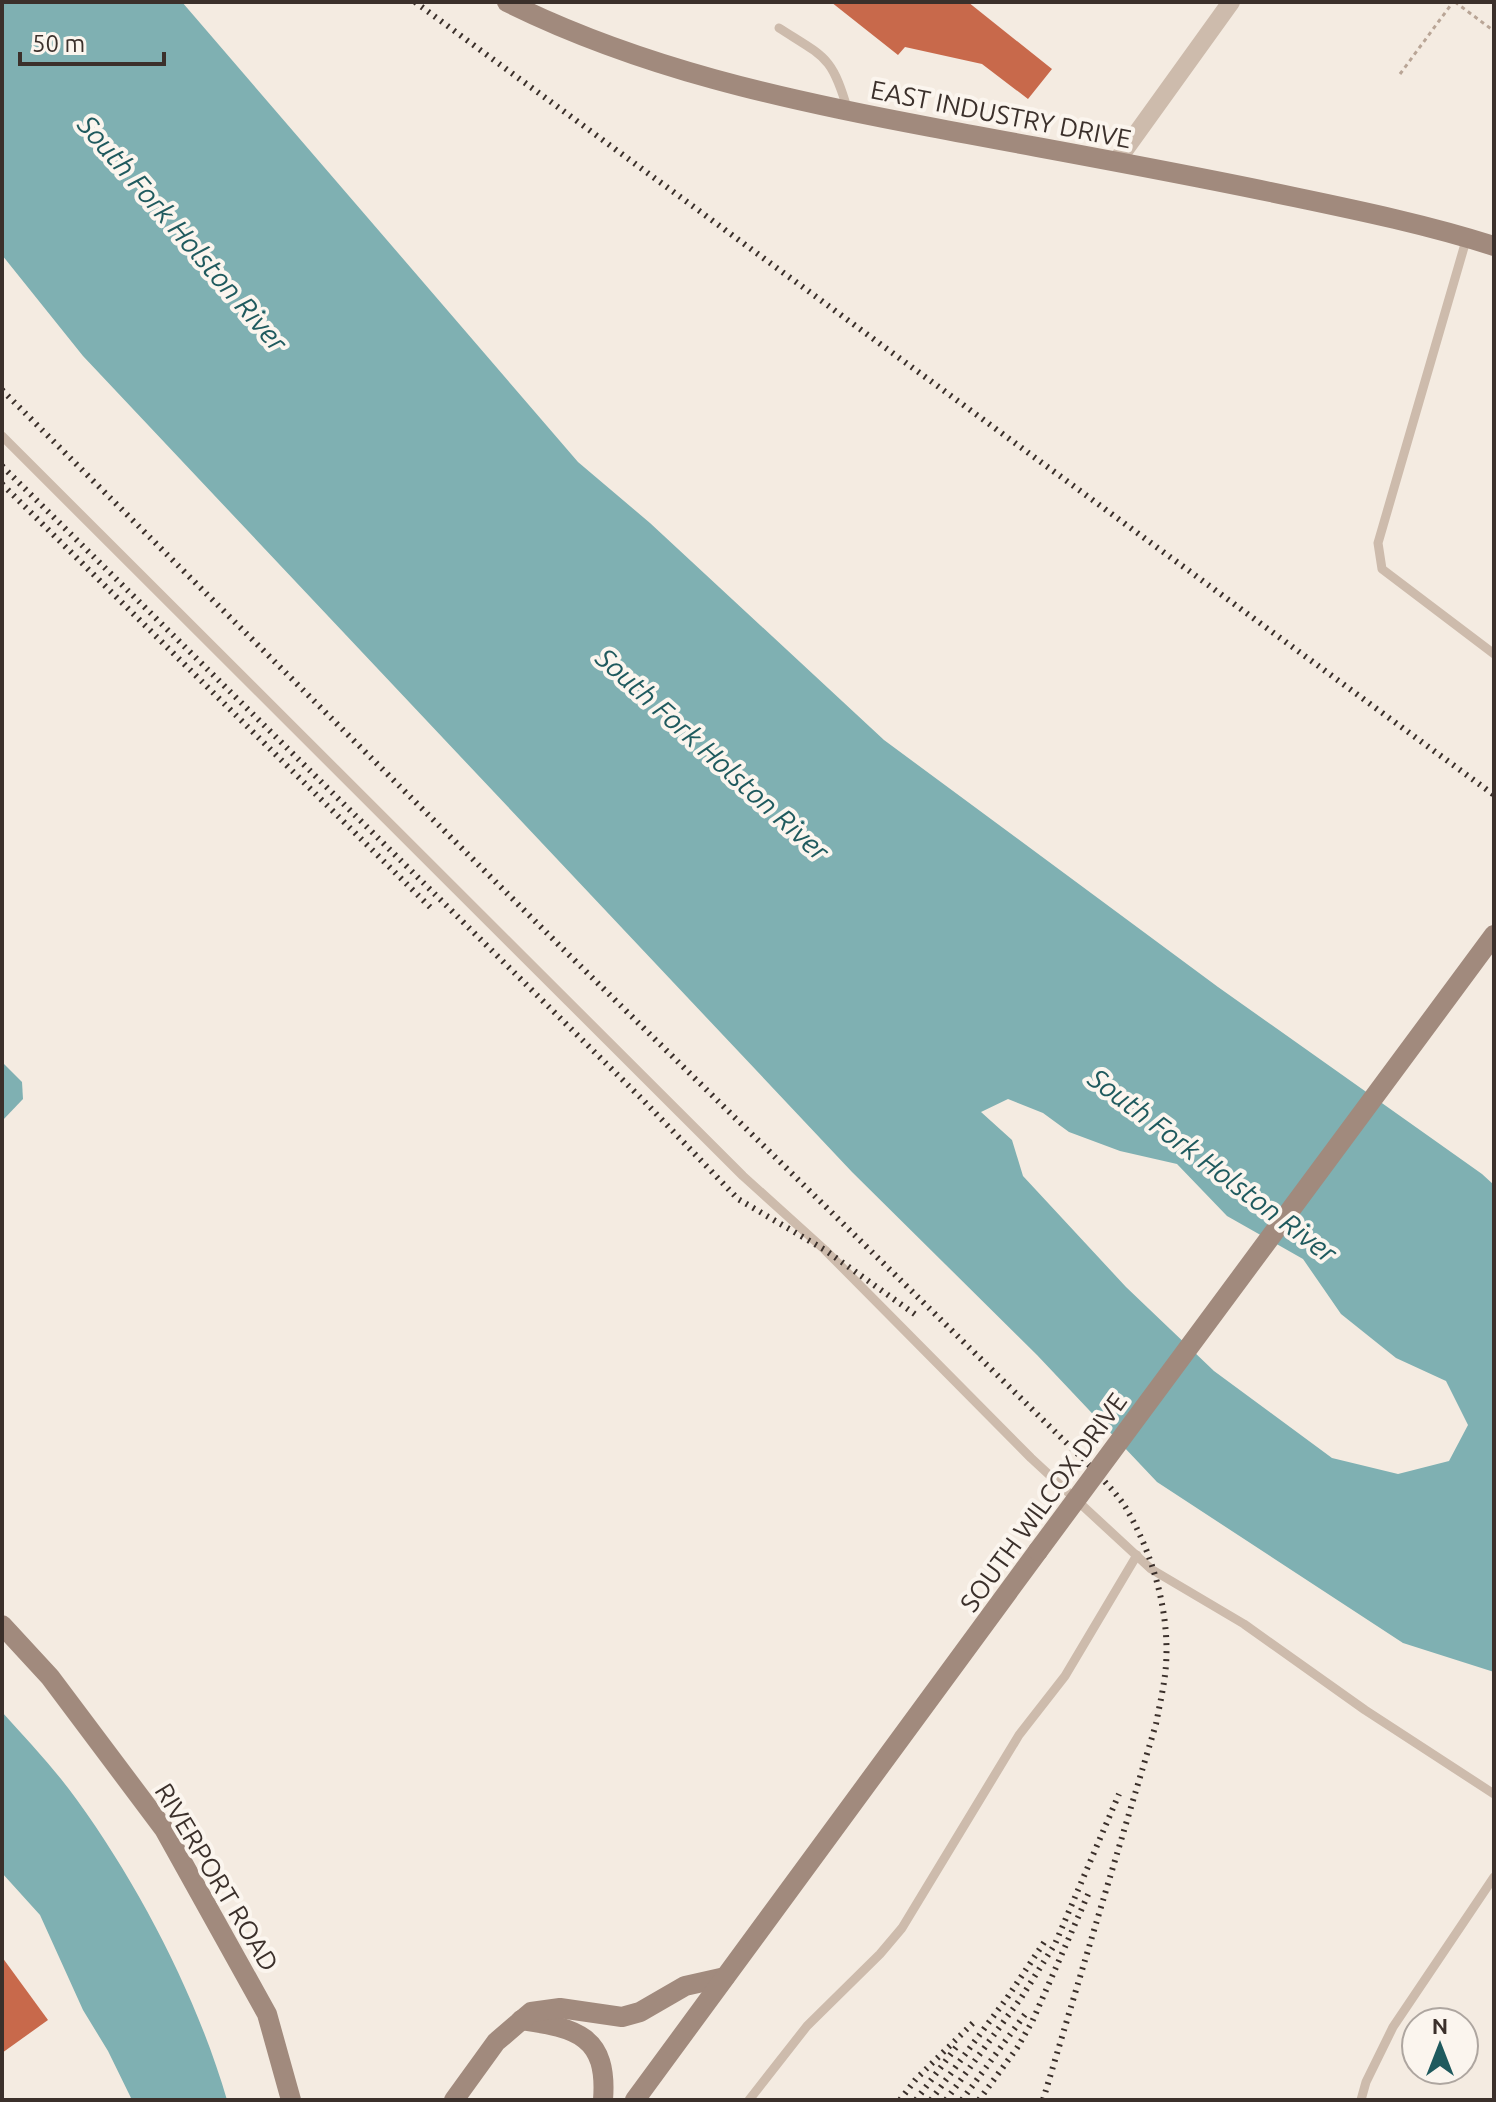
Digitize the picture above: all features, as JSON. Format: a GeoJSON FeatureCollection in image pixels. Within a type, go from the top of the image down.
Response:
{"type":"FeatureCollection","features":[{"type":"Feature","properties":{"kind":"main road","name":"EAST INDUSTRY DRIVE"},"geometry":{"type":"LineString","coordinates":[[507,2],[541,19],[671,68],[848,111],[1395,218],[1494,246]]}},
{"type":"Feature","properties":{"kind":"main road","name":"SOUTH WILCOX DRIVE"},"geometry":{"type":"LineString","coordinates":[[635,2100],[1494,935]]}},
{"type":"Feature","properties":{"kind":"main road","name":"RIVERPORT ROAD"},"geometry":{"type":"LineString","coordinates":[[2,1625],[50,1677],[164,1829],[267,2014],[291,2100]]}},
{"type":"Feature","properties":{"kind":"main road"},"geometry":{"type":"LineString","coordinates":[[454,2100],[496,2042],[531,2012],[560,2008],[622,2017],[640,2012],[685,1986],[725,1977]]}},
{"type":"Feature","properties":{"kind":"main road"},"geometry":{"type":"LineString","coordinates":[[521,2020],[554,2024],[577,2033],[593,2046],[603,2064],[603,2100]]}},
{"type":"Feature","properties":{"kind":"street"},"geometry":{"type":"LineString","coordinates":[[1116,162],[1231,2]]}},
{"type":"Feature","properties":{"kind":"lane"},"geometry":{"type":"LineString","coordinates":[[779,28],[828,59],[838,76],[848,111]]}},
{"type":"Feature","properties":{"kind":"lane"},"geometry":{"type":"LineString","coordinates":[[1467,237],[1378,543],[1378,555],[1382,569],[1494,654]]}},
{"type":"Feature","properties":{"kind":"lane"},"geometry":{"type":"LineString","coordinates":[[2,436],[743,1176],[825,1250],[1031,1458],[1151,1569],[1244,1624],[1365,1710],[1494,1794]]}},
{"type":"Feature","properties":{"kind":"lane"},"geometry":{"type":"LineString","coordinates":[[749,2100],[807,2026],[902,1928],[1019,1735],[1065,1676],[1137,1555]]}},
{"type":"Feature","properties":{"kind":"lane"},"geometry":{"type":"LineString","coordinates":[[1361,2100],[1366,2082],[1393,2027],[1494,1877]]}},
{"type":"Feature","properties":{"kind":"path"},"geometry":{"type":"LineString","coordinates":[[1400,74],[1454,2],[1494,31]]}},
{"type":"Feature","properties":{"kind":"water","name":"South Fork Holston River"},"geometry":{"type":"Polygon","coordinates":[[[2,2],[182,2],[578,462],[650,523],[884,740],[1218,987],[1494,1185],[1494,1672],[1403,1643],[1157,1482],[1037,1355],[852,1172],[83,356],[2,255],[2,2]],[[1008,1099],[981,1112],[1012,1140],[1023,1176],[1126,1287],[1214,1371],[1332,1458],[1398,1474],[1449,1461],[1468,1425],[1446,1381],[1396,1358],[1341,1314],[1303,1259],[1227,1216],[1177,1164],[1120,1151],[1069,1132],[1043,1113],[1008,1099]]]}},
{"type":"Feature","properties":{"kind":"water"},"geometry":{"type":"Polygon","coordinates":[[[2,1062],[22,1082],[23,1099],[2,1121],[2,1062]]]}},
{"type":"Feature","properties":{"kind":"water"},"geometry":{"type":"Polygon","coordinates":[[[2,1712],[77,1800],[123,1869],[183,1983],[215,2061],[227,2100],[132,2100],[83,2010],[40,1915],[2,1873],[2,1712]]]}},
{"type":"Feature","properties":{"kind":"building"},"geometry":{"type":"Polygon","coordinates":[[[831,2],[968,2],[1052,69],[1028,99],[982,64],[905,47],[898,55],[831,2]]]}},
{"type":"Feature","properties":{"kind":"building"},"geometry":{"type":"Polygon","coordinates":[[[2,1957],[48,2020],[2,2053],[2,1957]]]}},
{"type":"Feature","properties":{"kind":"railway"},"geometry":{"type":"LineString","coordinates":[[415,2],[1494,795]]}},
{"type":"Feature","properties":{"kind":"railway"},"geometry":{"type":"LineString","coordinates":[[2,390],[561,947],[1089,1465],[1126,1508],[1145,1546],[1159,1588],[1166,1632],[1164,1681],[1156,1724],[1043,2100]]}},
{"type":"Feature","properties":{"kind":"railway"},"geometry":{"type":"LineString","coordinates":[[2,466],[644,1101],[738,1199],[825,1250],[916,1315]]}},
{"type":"Feature","properties":{"kind":"railway"},"geometry":{"type":"LineString","coordinates":[[2,484],[433,910]]}},
{"type":"Feature","properties":{"kind":"railway"},"geometry":{"type":"LineString","coordinates":[[946,2100],[1021,1998],[1055,1944],[1119,1794]]}},
{"type":"Feature","properties":{"kind":"railway"},"geometry":{"type":"LineString","coordinates":[[979,2100],[1032,2022],[1090,1890]]}},
{"type":"Feature","properties":{"kind":"railway"},"geometry":{"type":"LineString","coordinates":[[931,2100],[1045,1941]]}},
{"type":"Feature","properties":{"kind":"railway"},"geometry":{"type":"LineString","coordinates":[[962,2100],[1026,2013]]}},
{"type":"Feature","properties":{"kind":"railway"},"geometry":{"type":"LineString","coordinates":[[900,2100],[916,2079],[976,2020]]}},
{"type":"Feature","properties":{"kind":"railway"},"geometry":{"type":"LineString","coordinates":[[916,2100],[957,2046]]}}]}
